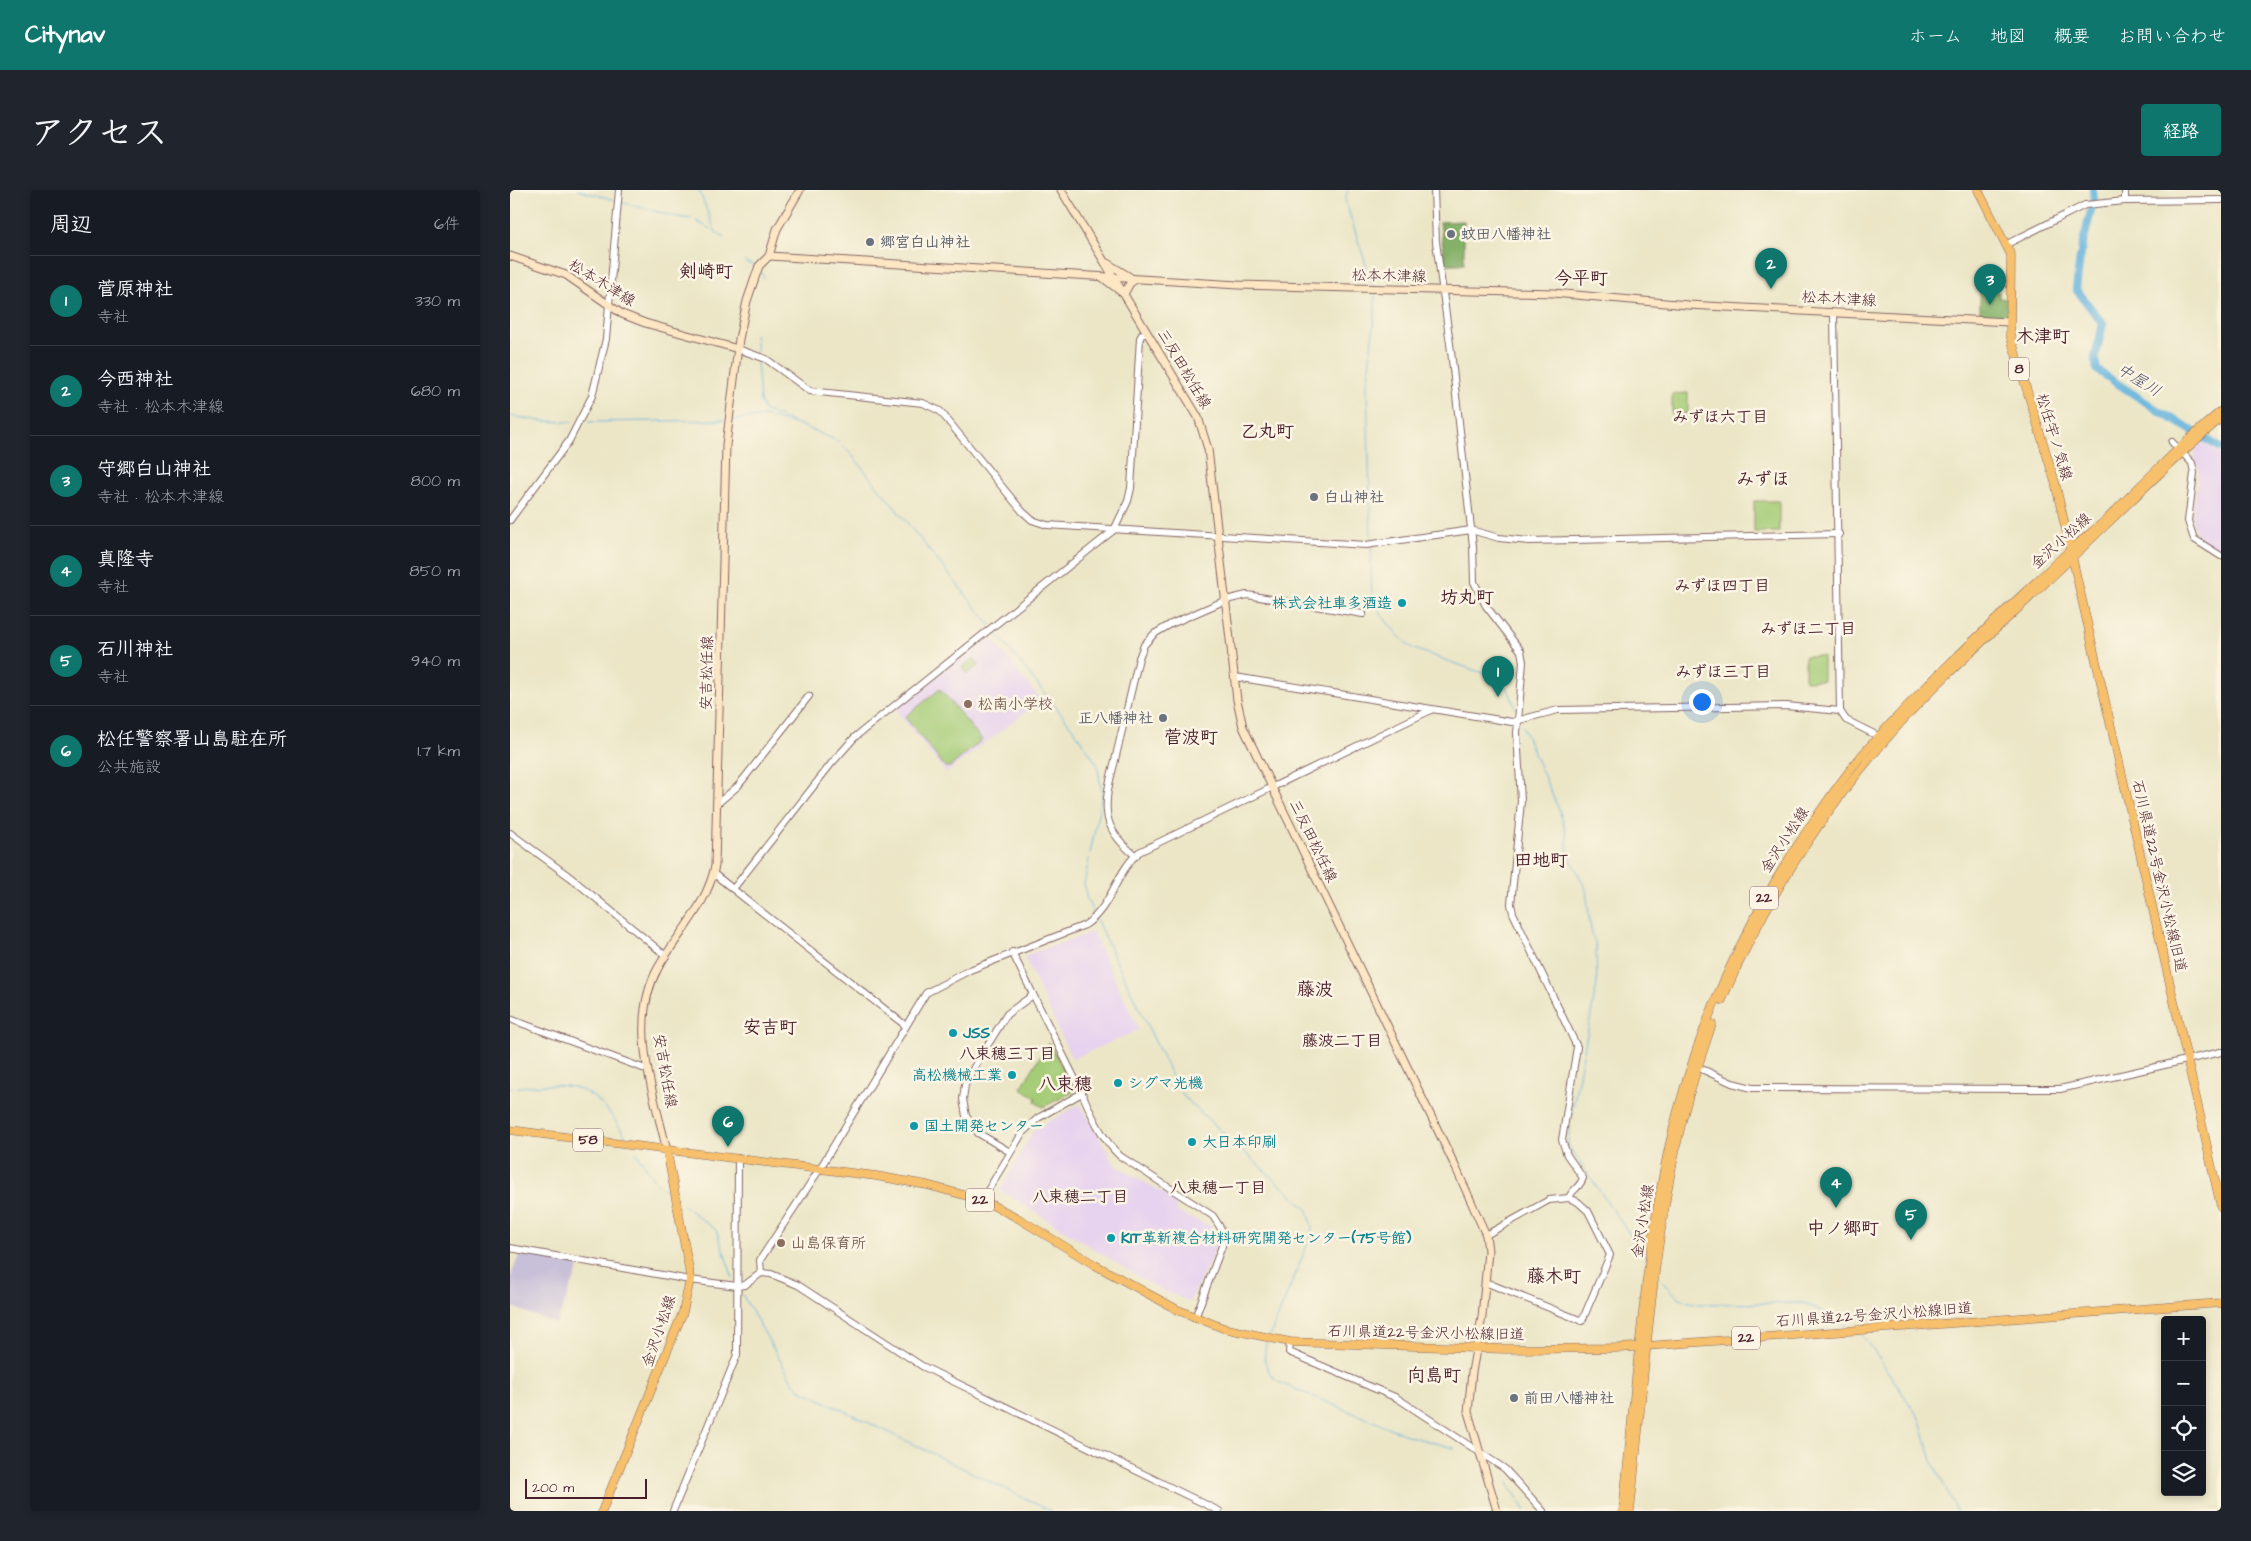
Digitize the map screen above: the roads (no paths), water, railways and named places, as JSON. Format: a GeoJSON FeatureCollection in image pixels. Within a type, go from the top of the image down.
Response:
{"type":"FeatureCollection","features":[{"type":"Feature","properties":{"kind":"main road"},"geometry":{"type":"LineString","coordinates":[[770,256],[777,229],[800,190]]}},
{"type":"Feature","properties":{"kind":"main road","name":"三反田松任線"},"geometry":{"type":"LineString","coordinates":[[1061,190],[1198,417],[1208,449],[1235,677],[1243,727],[1456,1168],[1486,1235],[1488,1251],[1485,1282],[1478,1348],[1472,1375],[1468,1412],[1497,1511]]}},
{"type":"Feature","properties":{"kind":"main road","name":"松任宇ノ気線"},"geometry":{"type":"LineString","coordinates":[[1978,190],[2007,244],[2012,269],[2009,322],[2017,364],[2055,482],[2071,554]]}},
{"type":"Feature","properties":{"kind":"main road","name":"松本木津線"},"geometry":{"type":"LineString","coordinates":[[510,256],[566,275],[609,306],[644,323],[738,349]]}},
{"type":"Feature","properties":{"kind":"main road","name":"安吉松任線"},"geometry":{"type":"LineString","coordinates":[[667,1151],[648,1070],[644,1034],[645,1005],[652,981],[666,956],[701,904],[714,874],[718,803],[726,445],[742,319],[758,269],[770,256]]}},
{"type":"Feature","properties":{"kind":"main road","name":"松本木津線"},"geometry":{"type":"LineString","coordinates":[[770,256],[1301,288],[1555,293],[1688,305],[2009,322]]}},
{"type":"Feature","properties":{"kind":"main road"},"geometry":{"type":"LineString","coordinates":[[1096,276],[1106,270],[1103,260]]}},
{"type":"Feature","properties":{"kind":"main road"},"geometry":{"type":"LineString","coordinates":[[1103,260],[1138,279]]}},
{"type":"Feature","properties":{"kind":"main road"},"geometry":{"type":"LineString","coordinates":[[1096,276],[1111,282],[1124,294],[1130,282],[1138,279]]}},
{"type":"Feature","properties":{"kind":"main road","name":"22"},"geometry":{"type":"LineString","coordinates":[[2199,434],[2221,411]]}},
{"type":"Feature","properties":{"kind":"main road","name":"22"},"geometry":{"type":"LineString","coordinates":[[2199,434],[2221,418]]}},
{"type":"Feature","properties":{"kind":"main road","name":"金沢小松線"},"geometry":{"type":"LineString","coordinates":[[1623,1511],[1654,1235],[1669,1146],[1695,1066],[1737,950],[1766,896],[1827,801],[1915,698],[2071,554],[2178,448],[2199,434]]}},
{"type":"Feature","properties":{"kind":"main road","name":"石川県道22号金沢小松線旧道"},"geometry":{"type":"LineString","coordinates":[[2071,554],[2221,1207]]}},
{"type":"Feature","properties":{"kind":"main road","name":"58"},"geometry":{"type":"LineString","coordinates":[[510,1130],[667,1151]]}},
{"type":"Feature","properties":{"kind":"main road","name":"金沢小松線"},"geometry":{"type":"LineString","coordinates":[[602,1511],[683,1312],[690,1280],[667,1151]]}},
{"type":"Feature","properties":{"kind":"main road","name":"石川県道22号金沢小松線旧道"},"geometry":{"type":"LineString","coordinates":[[667,1151],[738,1158],[927,1184],[982,1200],[1016,1217],[1156,1299],[1194,1318],[1224,1328],[1290,1342],[1579,1349],[2221,1304]]}},
{"type":"Feature","properties":{"kind":"main road","name":"金沢小松線"},"geometry":{"type":"LineString","coordinates":[[1630,1511],[1642,1346]]}},
{"type":"Feature","properties":{"kind":"street"},"geometry":{"type":"LineString","coordinates":[[510,520],[569,441],[589,403],[602,361],[609,306],[619,190]]}},
{"type":"Feature","properties":{"kind":"street"},"geometry":{"type":"LineString","coordinates":[[1434,190],[1436,242],[1444,290],[1471,530],[1474,582],[1486,606],[1521,651],[1523,662],[1518,722],[1521,800],[1511,904],[1513,914],[1577,1047],[1562,1140],[1567,1155],[1583,1178],[1580,1185],[1572,1190],[1569,1198]]}},
{"type":"Feature","properties":{"kind":"street"},"geometry":{"type":"LineString","coordinates":[[2125,190],[2125,201]]}},
{"type":"Feature","properties":{"kind":"street"},"geometry":{"type":"LineString","coordinates":[[2007,244],[2074,209],[2094,203],[2221,200]]}},
{"type":"Feature","properties":{"kind":"street"},"geometry":{"type":"LineString","coordinates":[[1834,313],[1839,534],[1840,711],[1846,720],[1882,738]]}},
{"type":"Feature","properties":{"kind":"street"},"geometry":{"type":"LineString","coordinates":[[733,889],[831,764],[855,737],[990,627],[1114,530],[1128,501],[1131,488],[1140,338],[1142,334],[1147,334]]}},
{"type":"Feature","properties":{"kind":"street"},"geometry":{"type":"LineString","coordinates":[[738,349],[776,365],[796,383],[818,394],[923,403],[933,407],[940,411],[950,422],[1017,505],[1032,520],[1047,525],[1370,545],[1471,530],[1499,538],[1528,541],[1839,534]]}},
{"type":"Feature","properties":{"kind":"street"},"geometry":{"type":"LineString","coordinates":[[2178,448],[2192,462],[2194,473],[2188,520],[2190,531],[2194,539],[2221,556]]}},
{"type":"Feature","properties":{"kind":"street"},"geometry":{"type":"LineString","coordinates":[[1136,856],[1122,844],[1115,834],[1106,812],[1110,780],[1139,658],[1144,645],[1154,634],[1171,624],[1226,600],[1247,595],[1362,614]]}},
{"type":"Feature","properties":{"kind":"street"},"geometry":{"type":"LineString","coordinates":[[1235,677],[1431,710],[1518,722],[1537,714],[1558,710],[1786,706],[1840,711]]}},
{"type":"Feature","properties":{"kind":"street"},"geometry":{"type":"LineString","coordinates":[[718,803],[738,786],[810,696]]}},
{"type":"Feature","properties":{"kind":"street"},"geometry":{"type":"LineString","coordinates":[[761,1273],[760,1260],[819,1170],[920,1002],[933,988],[1012,952],[1094,918],[1106,904],[1124,869],[1136,856],[1431,710]]}},
{"type":"Feature","properties":{"kind":"street"},"geometry":{"type":"LineString","coordinates":[[510,832],[570,877],[666,956]]}},
{"type":"Feature","properties":{"kind":"street"},"geometry":{"type":"LineString","coordinates":[[714,874],[906,1026]]}},
{"type":"Feature","properties":{"kind":"street"},"geometry":{"type":"LineString","coordinates":[[1012,952],[1096,1123],[1111,1147],[1120,1156],[1213,1216],[1223,1232],[1222,1246],[1194,1318]]}},
{"type":"Feature","properties":{"kind":"street"},"geometry":{"type":"LineString","coordinates":[[1010,1152],[978,1132],[970,1124],[963,1108],[962,1099],[965,1085],[974,1067],[1007,1014],[1033,994]]}},
{"type":"Feature","properties":{"kind":"street"},"geometry":{"type":"LineString","coordinates":[[510,1019],[648,1070]]}},
{"type":"Feature","properties":{"kind":"street"},"geometry":{"type":"LineString","coordinates":[[1695,1066],[1732,1083],[1752,1088],[2060,1089],[2221,1052]]}},
{"type":"Feature","properties":{"kind":"street"},"geometry":{"type":"LineString","coordinates":[[982,1200],[1023,1132],[1038,1118],[1082,1093]]}},
{"type":"Feature","properties":{"kind":"street"},"geometry":{"type":"LineString","coordinates":[[673,1511],[736,1360],[738,1158]]}},
{"type":"Feature","properties":{"kind":"street"},"geometry":{"type":"LineString","coordinates":[[1485,1282],[1582,1321],[1610,1256],[1588,1211],[1578,1202],[1569,1198],[1549,1200],[1486,1235]]}},
{"type":"Feature","properties":{"kind":"street"},"geometry":{"type":"LineString","coordinates":[[510,1248],[690,1280],[737,1286],[746,1285],[761,1273],[771,1274],[798,1285],[922,1366],[1219,1511]]}},
{"type":"Feature","properties":{"kind":"street"},"geometry":{"type":"LineString","coordinates":[[1290,1342],[1289,1352],[1397,1398],[1505,1469],[1543,1511]]}},
{"type":"Feature","properties":{"kind":"waterway"},"geometry":{"type":"LineString","coordinates":[[578,190],[615,200]]}},
{"type":"Feature","properties":{"kind":"waterway"},"geometry":{"type":"LineString","coordinates":[[699,190],[715,231],[724,238]]}},
{"type":"Feature","properties":{"kind":"waterway"},"geometry":{"type":"LineString","coordinates":[[1348,190],[1345,200],[1373,286]]}},
{"type":"Feature","properties":{"kind":"waterway","name":"中屋川"},"geometry":{"type":"LineString","coordinates":[[2081,251],[2094,199],[2093,190]]}},
{"type":"Feature","properties":{"kind":"waterway"},"geometry":{"type":"LineString","coordinates":[[621,202],[691,219]]}},
{"type":"Feature","properties":{"kind":"waterway"},"geometry":{"type":"LineString","coordinates":[[696,221],[710,229]]}},
{"type":"Feature","properties":{"kind":"waterway","name":"中屋川"},"geometry":{"type":"LineString","coordinates":[[2080,257],[2076,289],[2103,324],[2095,358],[2097,370],[2156,409],[2221,448]]}},
{"type":"Feature","properties":{"kind":"waterway"},"geometry":{"type":"LineString","coordinates":[[745,262],[755,266]]}},
{"type":"Feature","properties":{"kind":"waterway"},"geometry":{"type":"LineString","coordinates":[[760,270],[764,278]]}},
{"type":"Feature","properties":{"kind":"waterway"},"geometry":{"type":"LineString","coordinates":[[1371,542],[1367,386],[1375,312],[1375,292]]}},
{"type":"Feature","properties":{"kind":"waterway"},"geometry":{"type":"LineString","coordinates":[[755,334],[757,353]]}},
{"type":"Feature","properties":{"kind":"waterway"},"geometry":{"type":"LineString","coordinates":[[757,360],[760,400],[764,410],[838,441],[852,455],[991,626]]}},
{"type":"Feature","properties":{"kind":"waterway"},"geometry":{"type":"LineString","coordinates":[[510,416],[541,421],[572,422]]}},
{"type":"Feature","properties":{"kind":"waterway"},"geometry":{"type":"LineString","coordinates":[[732,420],[765,416],[794,424]]}},
{"type":"Feature","properties":{"kind":"waterway"},"geometry":{"type":"LineString","coordinates":[[589,422],[724,420]]}},
{"type":"Feature","properties":{"kind":"waterway"},"geometry":{"type":"LineString","coordinates":[[1371,546],[1371,587],[1373,595],[1381,613],[1398,634],[1414,649],[1494,677],[1508,689],[1516,709]]}},
{"type":"Feature","properties":{"kind":"waterway"},"geometry":{"type":"LineString","coordinates":[[993,629],[1075,731],[1097,764],[1102,794],[1084,884],[1086,896],[1093,913]]}},
{"type":"Feature","properties":{"kind":"waterway"},"geometry":{"type":"LineString","coordinates":[[1522,726],[1559,810],[1566,832],[1568,854],[1586,889],[1591,931],[1596,946],[1597,984],[1569,1126],[1568,1145],[1646,1258]]}},
{"type":"Feature","properties":{"kind":"waterway"},"geometry":{"type":"LineString","coordinates":[[1096,919],[1177,1087],[1187,1100],[1308,1210],[1312,1227],[1310,1238],[1270,1336]]}},
{"type":"Feature","properties":{"kind":"waterway"},"geometry":{"type":"LineString","coordinates":[[510,1088],[550,1085],[578,1089],[591,1095],[602,1104],[626,1137]]}},
{"type":"Feature","properties":{"kind":"waterway"},"geometry":{"type":"LineString","coordinates":[[636,1152],[654,1180],[672,1196]]}},
{"type":"Feature","properties":{"kind":"waterway"},"geometry":{"type":"LineString","coordinates":[[683,1205],[716,1230],[733,1278]]}},
{"type":"Feature","properties":{"kind":"waterway"},"geometry":{"type":"LineString","coordinates":[[1659,1276],[1676,1295],[1692,1303],[1803,1303],[1824,1312],[1846,1326]]}},
{"type":"Feature","properties":{"kind":"waterway"},"geometry":{"type":"LineString","coordinates":[[742,1294],[792,1381],[799,1389],[1051,1511]]}},
{"type":"Feature","properties":{"kind":"waterway"},"geometry":{"type":"LineString","coordinates":[[1862,1336],[1868,1342],[1919,1418],[1932,1461],[1957,1511]]}},
{"type":"Feature","properties":{"kind":"waterway"},"geometry":{"type":"LineString","coordinates":[[1267,1342],[1265,1353],[1267,1368],[1278,1382],[1409,1436],[1454,1448]]}},
{"type":"Feature","properties":{"kind":"waterway"},"geometry":{"type":"LineString","coordinates":[[1506,1480],[1526,1511]]}},
{"type":"Feature","properties":{"kind":"place","name":"蚊田八幡神社"},"geometry":{"type":"Point","coordinates":[1451,234]}},
{"type":"Feature","properties":{"kind":"place","name":"郷宮白山神社"},"geometry":{"type":"Point","coordinates":[870,242]}},
{"type":"Feature","properties":{"kind":"place","name":"今西神社"},"geometry":{"type":"Point","coordinates":[1771,289]}},
{"type":"Feature","properties":{"kind":"place","name":"守郷白山神社"},"geometry":{"type":"Point","coordinates":[1990,305]}},
{"type":"Feature","properties":{"kind":"place","name":"白山神社"},"geometry":{"type":"Point","coordinates":[1314,497]}},
{"type":"Feature","properties":{"kind":"place","name":"株式会社車多酒造"},"geometry":{"type":"Point","coordinates":[1402,603]}},
{"type":"Feature","properties":{"kind":"place","name":"菅原神社"},"geometry":{"type":"Point","coordinates":[1498,697]}},
{"type":"Feature","properties":{"kind":"place","name":"松南小学校"},"geometry":{"type":"Point","coordinates":[968,704]}},
{"type":"Feature","properties":{"kind":"place","name":"正八幡神社"},"geometry":{"type":"Point","coordinates":[1163,718]}},
{"type":"Feature","properties":{"kind":"place","name":"JSS"},"geometry":{"type":"Point","coordinates":[953,1033]}},
{"type":"Feature","properties":{"kind":"place","name":"高松機械工業"},"geometry":{"type":"Point","coordinates":[1012,1075]}},
{"type":"Feature","properties":{"kind":"place","name":"シグマ光機"},"geometry":{"type":"Point","coordinates":[1118,1083]}},
{"type":"Feature","properties":{"kind":"place","name":"国土開発センター"},"geometry":{"type":"Point","coordinates":[914,1126]}},
{"type":"Feature","properties":{"kind":"place","name":"大日本印刷"},"geometry":{"type":"Point","coordinates":[1192,1142]}},
{"type":"Feature","properties":{"kind":"place","name":"松任警察署山島駐在所"},"geometry":{"type":"Point","coordinates":[728,1147]}},
{"type":"Feature","properties":{"kind":"place","name":"真隆寺"},"geometry":{"type":"Point","coordinates":[1836,1208]}},
{"type":"Feature","properties":{"kind":"place","name":"KIT革新複合材料研究開発センター(75号館)"},"geometry":{"type":"Point","coordinates":[1111,1238]}},
{"type":"Feature","properties":{"kind":"place","name":"石川神社"},"geometry":{"type":"Point","coordinates":[1911,1240]}},
{"type":"Feature","properties":{"kind":"place","name":"山島保育所"},"geometry":{"type":"Point","coordinates":[781,1243]}},
{"type":"Feature","properties":{"kind":"place","name":"前田八幡神社"},"geometry":{"type":"Point","coordinates":[1514,1398]}},
{"type":"Feature","properties":{"kind":"district","name":"剣崎町"},"geometry":{"type":"Point","coordinates":[706,271]}},
{"type":"Feature","properties":{"kind":"district","name":"今平町"},"geometry":{"type":"Point","coordinates":[1581,278]}},
{"type":"Feature","properties":{"kind":"district","name":"木津町"},"geometry":{"type":"Point","coordinates":[2043,336]}},
{"type":"Feature","properties":{"kind":"district","name":"みずほ六丁目"},"geometry":{"type":"Point","coordinates":[1720,417]}},
{"type":"Feature","properties":{"kind":"district","name":"乙丸町"},"geometry":{"type":"Point","coordinates":[1267,431]}},
{"type":"Feature","properties":{"kind":"district","name":"みずほ"},"geometry":{"type":"Point","coordinates":[1763,479]}},
{"type":"Feature","properties":{"kind":"district","name":"みずほ四丁目"},"geometry":{"type":"Point","coordinates":[1722,586]}},
{"type":"Feature","properties":{"kind":"district","name":"坊丸町"},"geometry":{"type":"Point","coordinates":[1467,597]}},
{"type":"Feature","properties":{"kind":"district","name":"みずほ二丁目"},"geometry":{"type":"Point","coordinates":[1808,629]}},
{"type":"Feature","properties":{"kind":"district","name":"みずほ三丁目"},"geometry":{"type":"Point","coordinates":[1723,672]}},
{"type":"Feature","properties":{"kind":"district","name":"菅波町"},"geometry":{"type":"Point","coordinates":[1191,737]}},
{"type":"Feature","properties":{"kind":"district","name":"田地町"},"geometry":{"type":"Point","coordinates":[1541,860]}},
{"type":"Feature","properties":{"kind":"district","name":"藤波"},"geometry":{"type":"Point","coordinates":[1315,989]}},
{"type":"Feature","properties":{"kind":"district","name":"安吉町"},"geometry":{"type":"Point","coordinates":[770,1027]}},
{"type":"Feature","properties":{"kind":"district","name":"藤波二丁目"},"geometry":{"type":"Point","coordinates":[1342,1041]}},
{"type":"Feature","properties":{"kind":"district","name":"八束穂三丁目"},"geometry":{"type":"Point","coordinates":[1007,1054]}},
{"type":"Feature","properties":{"kind":"district","name":"八束穂"},"geometry":{"type":"Point","coordinates":[1065,1084]}},
{"type":"Feature","properties":{"kind":"district","name":"八束穂一丁目"},"geometry":{"type":"Point","coordinates":[1218,1188]}},
{"type":"Feature","properties":{"kind":"district","name":"八束穂二丁目"},"geometry":{"type":"Point","coordinates":[1080,1197]}},
{"type":"Feature","properties":{"kind":"district","name":"中ノ郷町"},"geometry":{"type":"Point","coordinates":[1843,1228]}},
{"type":"Feature","properties":{"kind":"district","name":"藤木町"},"geometry":{"type":"Point","coordinates":[1554,1276]}},
{"type":"Feature","properties":{"kind":"district","name":"向島町"},"geometry":{"type":"Point","coordinates":[1434,1375]}}]}
